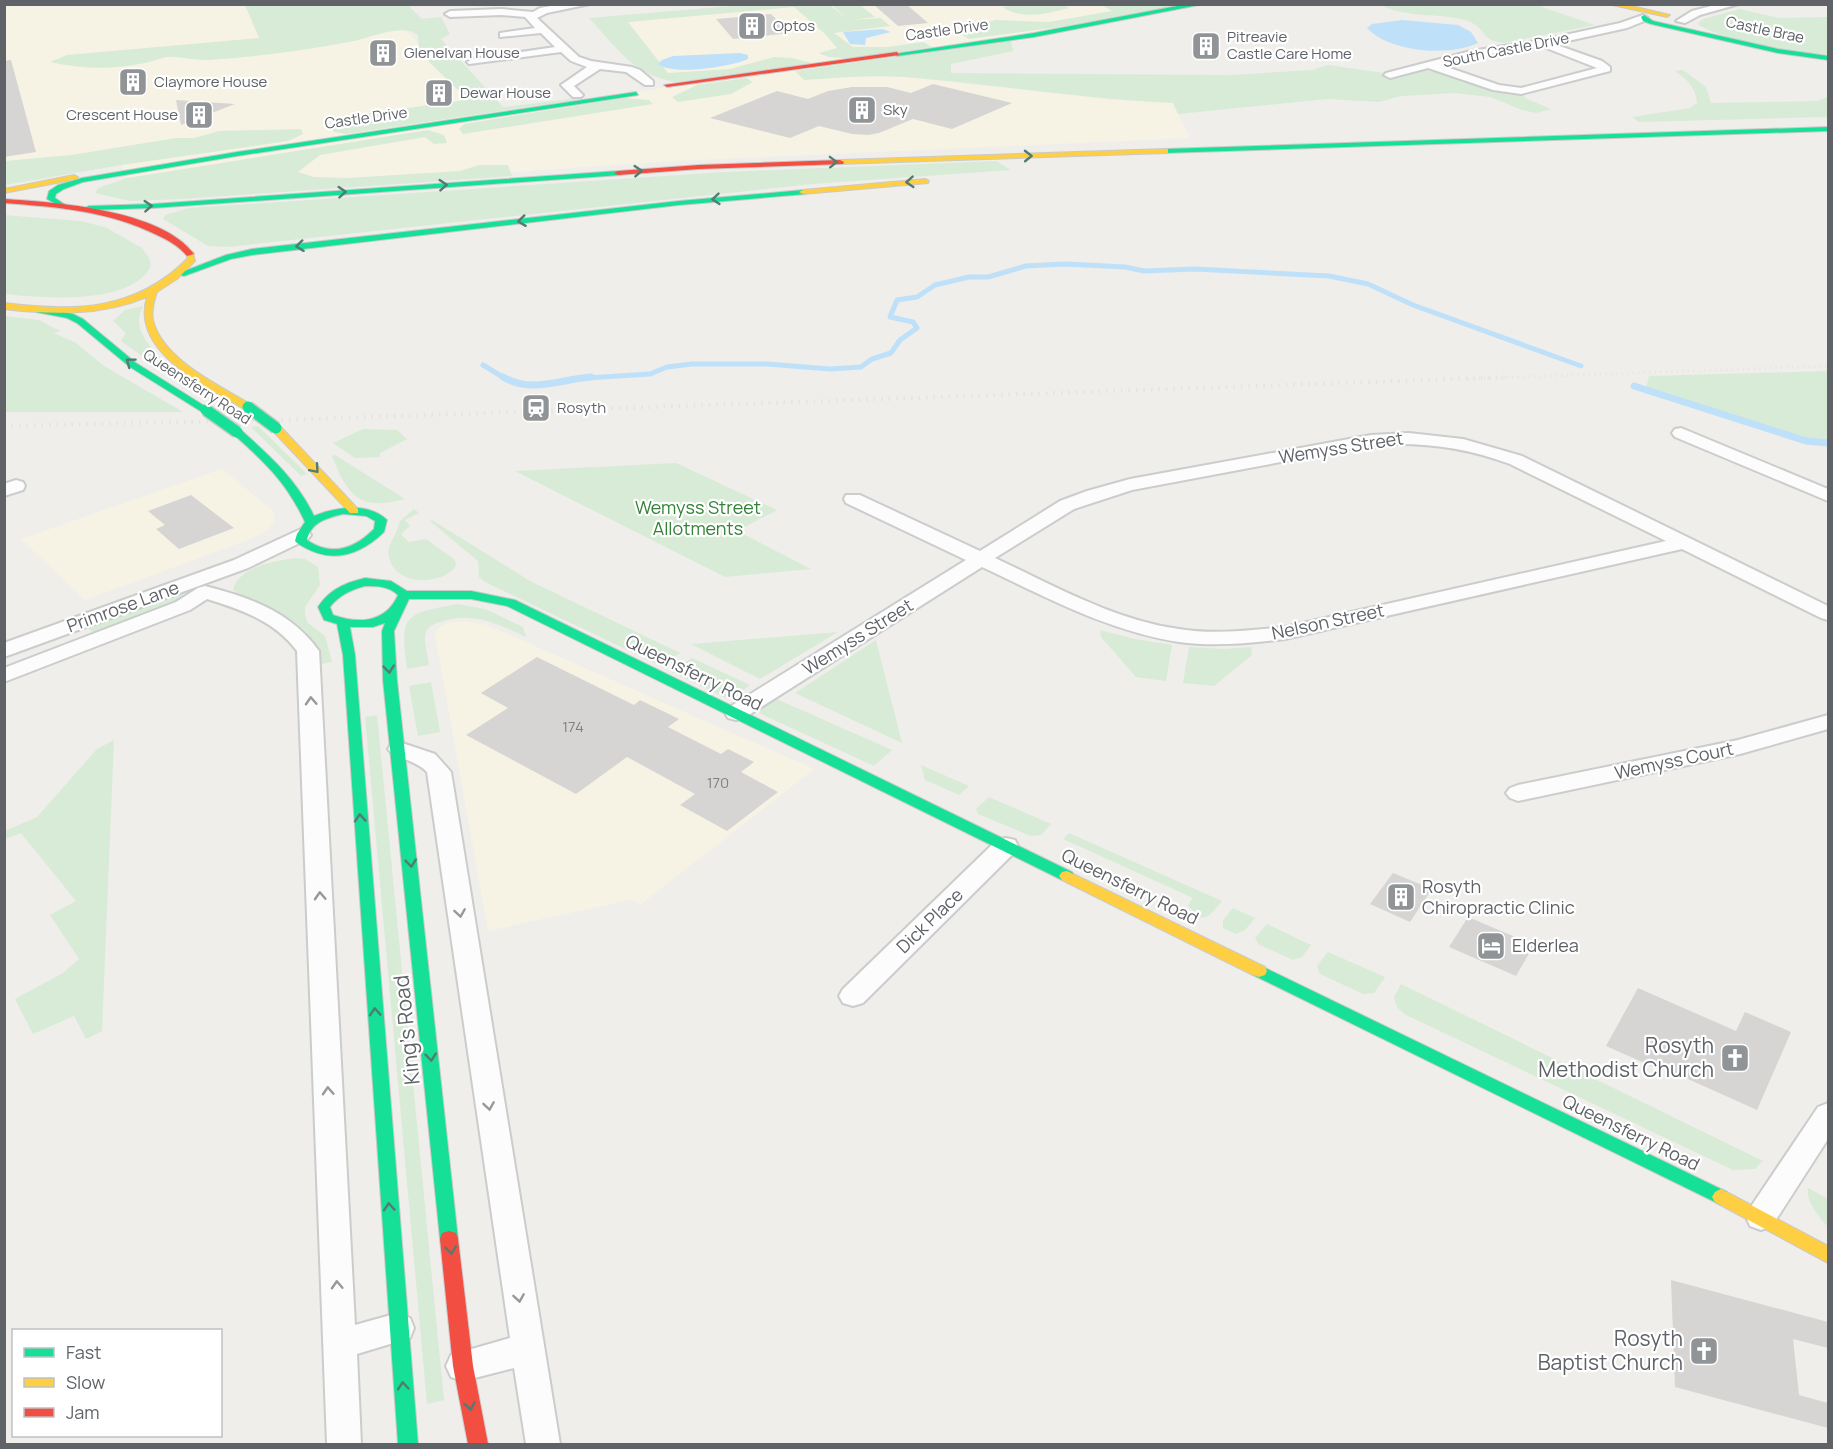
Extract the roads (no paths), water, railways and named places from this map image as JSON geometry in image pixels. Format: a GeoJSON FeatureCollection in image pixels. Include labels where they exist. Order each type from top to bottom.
{"type":"FeatureCollection","features":[{"type":"Feature","properties":{"kind":"main road","name":"Castle Drive"},"geometry":{"type":"LineString","coordinates":[[63,206],[51,199],[52,193],[61,187],[82,180],[129,171],[608,97],[639,86],[669,86],[1074,28],[1201,4]]}},
{"type":"Feature","properties":{"kind":"main road","name":"Castle Brae"},"geometry":{"type":"LineString","coordinates":[[1618,6],[1643,17],[1681,21],[1696,31]]}},
{"type":"Feature","properties":{"kind":"main road","name":"Castle Brae"},"geometry":{"type":"LineString","coordinates":[[1618,6],[1696,31],[1774,51],[1828,58]]}},
{"type":"Feature","properties":{"kind":"main road"},"geometry":{"type":"LineString","coordinates":[[4,201],[89,208],[144,207],[699,167],[1828,129]]}},
{"type":"Feature","properties":{"kind":"main road"},"geometry":{"type":"LineString","coordinates":[[1203,164],[1828,138]]}},
{"type":"Feature","properties":{"kind":"main road","name":"Castle Drive"},"geometry":{"type":"LineString","coordinates":[[4,191],[81,176],[129,171]]}},
{"type":"Feature","properties":{"kind":"main road"},"geometry":{"type":"LineString","coordinates":[[4,306],[39,310],[84,310],[153,291],[181,274],[230,257],[263,251],[679,202],[943,179]]}},
{"type":"Feature","properties":{"kind":"main road"},"geometry":{"type":"LineString","coordinates":[[89,208],[135,219],[180,245],[192,254],[192,259],[181,274]]}},
{"type":"Feature","properties":{"kind":"main road","name":"Queensferry Road"},"geometry":{"type":"LineString","coordinates":[[153,291],[148,310],[149,323],[171,355],[276,428],[354,511]]}},
{"type":"Feature","properties":{"kind":"main road","name":"Queensferry Road"},"geometry":{"type":"LineString","coordinates":[[39,310],[70,316],[80,321],[133,365],[237,432],[279,469],[299,494],[312,540],[334,559],[340,580]]}},
{"type":"Feature","properties":{"kind":"main road"},"geometry":{"type":"LineString","coordinates":[[366,512],[381,521],[382,527],[372,546],[350,550],[312,540],[331,513],[366,512]]}},
{"type":"Feature","properties":{"kind":"main road"},"geometry":{"type":"LineString","coordinates":[[379,572],[389,584]]}},
{"type":"Feature","properties":{"kind":"main road"},"geometry":{"type":"LineString","coordinates":[[396,612],[377,622],[354,625],[334,621],[325,612],[327,601],[340,580],[389,584],[396,586],[404,595]]}},
{"type":"Feature","properties":{"kind":"main road","name":"Queensferry Road"},"geometry":{"type":"LineString","coordinates":[[404,595],[460,593],[494,597],[532,613],[1761,1217],[1828,1255]]}},
{"type":"Feature","properties":{"kind":"main road","name":"King's Road"},"geometry":{"type":"LineString","coordinates":[[404,595],[388,631],[387,648],[463,1366],[478,1444]]}},
{"type":"Feature","properties":{"kind":"main road","name":"King's Road"},"geometry":{"type":"LineString","coordinates":[[343,624],[349,655],[408,1444]]}},
{"type":"Feature","properties":{"kind":"street"},"geometry":{"type":"LineString","coordinates":[[450,14],[501,12],[532,15],[551,9],[585,4]]}},
{"type":"Feature","properties":{"kind":"street","name":"South Castle Drive"},"geometry":{"type":"LineString","coordinates":[[1390,75],[1471,54],[1542,43],[1734,4]]}},
{"type":"Feature","properties":{"kind":"street","name":"South Castle Drive"},"geometry":{"type":"LineString","coordinates":[[1681,21],[1696,13]]}},
{"type":"Feature","properties":{"kind":"street"},"geometry":{"type":"LineString","coordinates":[[532,15],[531,20],[579,62],[628,69],[639,86]]}},
{"type":"Feature","properties":{"kind":"street","name":"South Castle Drive"},"geometry":{"type":"LineString","coordinates":[[1623,26],[1643,17]]}},
{"type":"Feature","properties":{"kind":"street"},"geometry":{"type":"LineString","coordinates":[[504,35],[542,30]]}},
{"type":"Feature","properties":{"kind":"street"},"geometry":{"type":"LineString","coordinates":[[1429,65],[1497,88],[1521,92],[1606,69],[1598,63],[1542,43]]}},
{"type":"Feature","properties":{"kind":"street"},"geometry":{"type":"LineString","coordinates":[[473,62],[563,49]]}},
{"type":"Feature","properties":{"kind":"street"},"geometry":{"type":"LineString","coordinates":[[577,95],[567,85],[598,65]]}},
{"type":"Feature","properties":{"kind":"street"},"geometry":{"type":"LineString","coordinates":[[1681,433],[1828,496]]}},
{"type":"Feature","properties":{"kind":"street","name":"Wemyss Street"},"geometry":{"type":"LineString","coordinates":[[736,713],[1067,505],[1130,485],[1348,444],[1405,437],[1442,439],[1484,447],[1516,460],[1828,614]]}},
{"type":"Feature","properties":{"kind":"street"},"geometry":{"type":"LineString","coordinates":[[853,499],[979,560]]}},
{"type":"Feature","properties":{"kind":"street","name":"Primrose Lane"},"geometry":{"type":"LineString","coordinates":[[4,676],[183,606],[202,586],[241,564],[312,540]]}},
{"type":"Feature","properties":{"kind":"street","name":"Nelson Street"},"geometry":{"type":"LineString","coordinates":[[979,560],[1087,609],[1132,626],[1181,636],[1235,638],[1286,633],[1684,543]]}},
{"type":"Feature","properties":{"kind":"street"},"geometry":{"type":"LineString","coordinates":[[202,586],[282,622],[299,636],[308,651],[344,1444]]}},
{"type":"Feature","properties":{"kind":"street","name":"Primrose Lane"},"geometry":{"type":"LineString","coordinates":[[4,651],[138,600],[202,586]]}},
{"type":"Feature","properties":{"kind":"street","name":"Wemyss Court"},"geometry":{"type":"LineString","coordinates":[[1518,793],[1740,747],[1828,722]]}},
{"type":"Feature","properties":{"kind":"street"},"geometry":{"type":"LineString","coordinates":[[399,749],[418,753],[431,760],[439,772],[543,1444]]}},
{"type":"Feature","properties":{"kind":"street","name":"Dick Place"},"geometry":{"type":"LineString","coordinates":[[853,996],[1006,846]]}},
{"type":"Feature","properties":{"kind":"street"},"geometry":{"type":"LineString","coordinates":[[1761,1217],[1828,1115]]}},
{"type":"Feature","properties":{"kind":"street"},"geometry":{"type":"LineString","coordinates":[[340,1344],[398,1328]]}},
{"type":"Feature","properties":{"kind":"street"},"geometry":{"type":"LineString","coordinates":[[463,1366],[527,1349]]}},
{"type":"Feature","properties":{"kind":"water"},"geometry":{"type":"Polygon","coordinates":[[[1402,20],[1458,25],[1471,32],[1478,43],[1451,50],[1420,50],[1389,42],[1367,28],[1372,24],[1402,20]]]}},
{"type":"Feature","properties":{"kind":"water"},"geometry":{"type":"Polygon","coordinates":[[[882,29],[891,32],[866,38],[865,45],[850,44],[843,32],[882,29]]]}},
{"type":"Feature","properties":{"kind":"water"},"geometry":{"type":"Polygon","coordinates":[[[740,53],[748,55],[748,59],[702,69],[665,68],[658,64],[673,56],[740,53]]]}},
{"type":"Feature","properties":{"kind":"waterway"},"geometry":{"type":"LineString","coordinates":[[576,379],[650,374],[667,367],[692,364],[767,364],[830,369],[861,367],[872,359],[891,353],[900,340],[917,328],[913,322],[890,317],[897,300],[917,297],[935,285],[969,277],[988,277],[1026,266],[1065,264],[1125,267],[1144,271],[1195,269],[1329,276],[1368,284],[1413,305],[1581,366]]}},
{"type":"Feature","properties":{"kind":"waterway"},"geometry":{"type":"LineString","coordinates":[[483,365],[506,379]]}},
{"type":"Feature","properties":{"kind":"waterway"},"geometry":{"type":"LineString","coordinates":[[503,377],[514,382],[536,385],[576,379]]}},
{"type":"Feature","properties":{"kind":"waterway"},"geometry":{"type":"LineString","coordinates":[[576,379],[591,377]]}},
{"type":"Feature","properties":{"kind":"waterway"},"geometry":{"type":"LineString","coordinates":[[571,379],[576,379]]}},
{"type":"Feature","properties":{"kind":"waterway"},"geometry":{"type":"LineString","coordinates":[[1634,386],[1806,441],[1828,443]]}},
{"type":"Feature","properties":{"kind":"railway"},"geometry":{"type":"LineString","coordinates":[[1468,379],[1828,366]]}},
{"type":"Feature","properties":{"kind":"railway"},"geometry":{"type":"LineString","coordinates":[[4,426],[310,419],[1511,377]]}},
{"type":"Feature","properties":{"kind":"place","name":"Optos"},"geometry":{"type":"Point","coordinates":[752,26]}},
{"type":"Feature","properties":{"kind":"place","name":"Pitreavie Castle Care Home"},"geometry":{"type":"Point","coordinates":[1206,46]}},
{"type":"Feature","properties":{"kind":"place","name":"Glenelvan House"},"geometry":{"type":"Point","coordinates":[383,53]}},
{"type":"Feature","properties":{"kind":"place","name":"Claymore House"},"geometry":{"type":"Point","coordinates":[133,82]}},
{"type":"Feature","properties":{"kind":"place","name":"Dewar House"},"geometry":{"type":"Point","coordinates":[439,93]}},
{"type":"Feature","properties":{"kind":"place","name":"Sky"},"geometry":{"type":"Point","coordinates":[862,110]}},
{"type":"Feature","properties":{"kind":"place","name":"Crescent House"},"geometry":{"type":"Point","coordinates":[199,115]}},
{"type":"Feature","properties":{"kind":"place","name":"Rosyth"},"geometry":{"type":"Point","coordinates":[536,408]}},
{"type":"Feature","properties":{"kind":"place","name":"Rosyth Chiropractic Clinic"},"geometry":{"type":"Point","coordinates":[1401,897]}},
{"type":"Feature","properties":{"kind":"place","name":"Elderlea"},"geometry":{"type":"Point","coordinates":[1491,946]}},
{"type":"Feature","properties":{"kind":"place","name":"Rosyth Methodist Church"},"geometry":{"type":"Point","coordinates":[1735,1058]}},
{"type":"Feature","properties":{"kind":"place","name":"Rosyth Baptist Church"},"geometry":{"type":"Point","coordinates":[1704,1351]}},
{"type":"Feature","properties":{"kind":"park label","name":"Wemyss Street Allotments"},"geometry":{"type":"Point","coordinates":[698,518]}}]}
